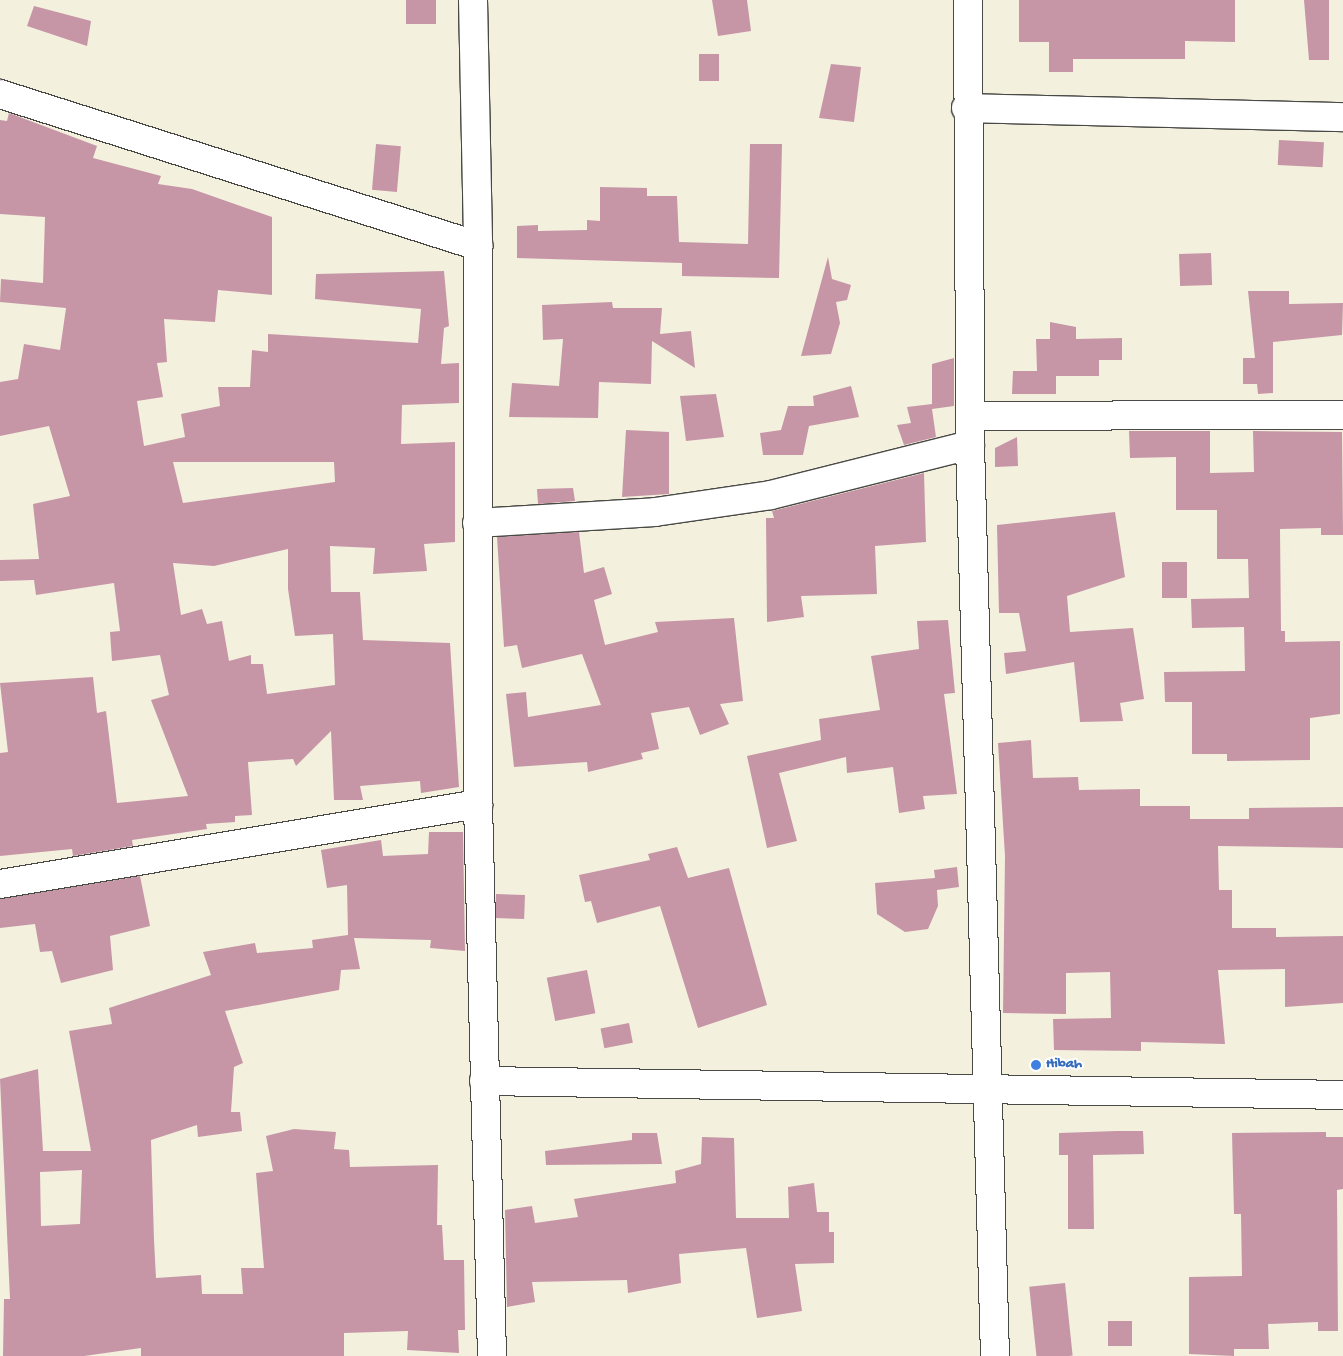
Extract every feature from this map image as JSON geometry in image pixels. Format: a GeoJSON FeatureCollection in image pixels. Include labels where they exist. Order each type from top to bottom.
{"type":"FeatureCollection","features":[{"type":"Feature","properties":{"kind":"street"},"geometry":{"type":"LineString","coordinates":[[473,0],[478,246],[478,804],[492,1356]]}},
{"type":"Feature","properties":{"kind":"street"},"geometry":{"type":"LineString","coordinates":[[968,0],[966,108],[970,445],[985,1091],[996,1356]]}},
{"type":"Feature","properties":{"kind":"street"},"geometry":{"type":"LineString","coordinates":[[0,94],[478,246]]}},
{"type":"Feature","properties":{"kind":"street"},"geometry":{"type":"LineString","coordinates":[[966,108],[1343,116]]}},
{"type":"Feature","properties":{"kind":"street"},"geometry":{"type":"LineString","coordinates":[[970,416],[1343,414]]}},
{"type":"Feature","properties":{"kind":"street"},"geometry":{"type":"LineString","coordinates":[[477,524],[655,512],[771,496],[970,445]]}},
{"type":"Feature","properties":{"kind":"street"},"geometry":{"type":"LineString","coordinates":[[0,884],[478,804]]}},
{"type":"Feature","properties":{"kind":"street"},"geometry":{"type":"LineString","coordinates":[[484,1081],[985,1091],[1343,1095]]}},
{"type":"Feature","properties":{"kind":"building"},"geometry":{"type":"Polygon","coordinates":[[[406,0],[436,0],[436,24],[406,24],[406,0]]]}},
{"type":"Feature","properties":{"kind":"building"},"geometry":{"type":"Polygon","coordinates":[[[712,0],[747,0],[751,31],[718,36],[712,0]]]}},
{"type":"Feature","properties":{"kind":"building"},"geometry":{"type":"Polygon","coordinates":[[[1019,0],[1235,0],[1235,42],[1185,41],[1185,59],[1073,59],[1073,72],[1049,72],[1049,42],[1019,42],[1019,0]]]}},
{"type":"Feature","properties":{"kind":"building"},"geometry":{"type":"Polygon","coordinates":[[[1304,0],[1329,0],[1329,60],[1309,60],[1304,0]]]}},
{"type":"Feature","properties":{"kind":"building"},"geometry":{"type":"Polygon","coordinates":[[[34,6],[91,21],[87,46],[27,26],[34,6]]]}},
{"type":"Feature","properties":{"kind":"building"},"geometry":{"type":"Polygon","coordinates":[[[699,54],[719,54],[719,81],[699,81],[699,54]]]}},
{"type":"Feature","properties":{"kind":"building"},"geometry":{"type":"Polygon","coordinates":[[[831,64],[861,67],[854,122],[819,118],[831,64]]]}},
{"type":"Feature","properties":{"kind":"building"},"geometry":{"type":"Polygon","coordinates":[[[9,113],[97,146],[93,158],[161,176],[158,184],[192,189],[272,217],[272,295],[218,290],[215,322],[164,319],[167,362],[157,363],[163,397],[137,401],[144,446],[185,437],[181,414],[220,406],[218,387],[250,387],[252,350],[268,352],[268,334],[418,343],[421,309],[315,299],[316,274],[444,271],[449,326],[444,328],[441,364],[459,363],[459,403],[402,405],[401,444],[455,442],[455,542],[424,544],[427,571],[373,574],[375,548],[330,546],[331,592],[360,592],[363,640],[450,643],[459,787],[421,793],[420,781],[360,786],[363,800],[334,800],[331,731],[296,766],[293,759],[248,762],[252,815],[235,816],[235,822],[206,824],[207,829],[132,840],[133,846],[73,856],[72,849],[0,856],[0,753],[8,752],[0,683],[93,677],[97,713],[106,711],[117,803],[188,796],[151,700],[169,695],[160,655],[112,661],[110,632],[120,631],[114,583],[36,595],[34,580],[0,581],[0,560],[39,559],[33,504],[70,496],[49,426],[0,436],[0,382],[18,379],[24,344],[60,350],[66,308],[0,302],[1,279],[43,283],[45,217],[0,214],[0,120],[7,121],[9,113]],[[173,462],[183,503],[335,482],[334,462],[173,462]],[[288,549],[214,566],[173,563],[181,615],[202,609],[207,624],[222,621],[229,661],[251,655],[251,664],[263,664],[267,694],[335,685],[333,634],[295,636],[288,589],[288,549]]]}},
{"type":"Feature","properties":{"kind":"building"},"geometry":{"type":"Polygon","coordinates":[[[1279,140],[1324,142],[1323,167],[1278,165],[1279,140]]]}},
{"type":"Feature","properties":{"kind":"building"},"geometry":{"type":"Polygon","coordinates":[[[376,144],[401,146],[397,192],[372,190],[376,144]]]}},
{"type":"Feature","properties":{"kind":"building"},"geometry":{"type":"Polygon","coordinates":[[[750,144],[782,144],[779,278],[682,276],[682,263],[517,258],[517,226],[538,225],[538,231],[587,230],[587,220],[600,221],[600,187],[647,188],[647,196],[677,196],[679,242],[748,244],[750,144]]]}},
{"type":"Feature","properties":{"kind":"building"},"geometry":{"type":"Polygon","coordinates":[[[1211,253],[1212,285],[1180,286],[1179,254],[1211,253]]]}},
{"type":"Feature","properties":{"kind":"building"},"geometry":{"type":"Polygon","coordinates":[[[828,257],[832,279],[851,285],[847,300],[836,302],[840,323],[831,354],[801,356],[828,257]]]}},
{"type":"Feature","properties":{"kind":"building"},"geometry":{"type":"Polygon","coordinates":[[[1248,291],[1289,291],[1289,304],[1343,303],[1342,335],[1273,342],[1273,393],[1258,394],[1257,384],[1243,384],[1243,358],[1255,358],[1248,291]]]}},
{"type":"Feature","properties":{"kind":"building"},"geometry":{"type":"Polygon","coordinates":[[[612,302],[613,308],[662,308],[660,334],[691,331],[695,368],[652,341],[651,384],[599,382],[598,418],[509,417],[512,383],[559,386],[563,339],[543,340],[542,305],[612,302]]]}},
{"type":"Feature","properties":{"kind":"building"},"geometry":{"type":"Polygon","coordinates":[[[1050,322],[1076,327],[1076,339],[1122,338],[1122,360],[1099,360],[1099,376],[1056,376],[1056,394],[1012,394],[1013,371],[1037,371],[1036,339],[1050,339],[1050,322]]]}},
{"type":"Feature","properties":{"kind":"building"},"geometry":{"type":"Polygon","coordinates":[[[954,358],[954,406],[932,409],[936,437],[904,445],[897,425],[911,423],[907,407],[932,404],[932,364],[954,358]]]}},
{"type":"Feature","properties":{"kind":"building"},"geometry":{"type":"Polygon","coordinates":[[[851,386],[859,417],[809,426],[803,455],[763,455],[760,433],[781,430],[788,406],[814,406],[813,396],[851,386]]]}},
{"type":"Feature","properties":{"kind":"building"},"geometry":{"type":"Polygon","coordinates":[[[716,394],[724,437],[686,441],[680,396],[716,394]]]}},
{"type":"Feature","properties":{"kind":"building"},"geometry":{"type":"Polygon","coordinates":[[[626,430],[669,432],[669,494],[622,497],[626,430]]]}},
{"type":"Feature","properties":{"kind":"building"},"geometry":{"type":"Polygon","coordinates":[[[1129,431],[1210,431],[1210,473],[1254,472],[1253,431],[1342,432],[1343,535],[1321,535],[1321,528],[1280,529],[1281,631],[1285,631],[1285,642],[1340,641],[1340,714],[1310,718],[1310,760],[1227,761],[1227,754],[1192,754],[1192,702],[1165,702],[1164,672],[1245,671],[1244,627],[1192,628],[1191,599],[1249,598],[1248,559],[1217,559],[1217,510],[1176,510],[1176,457],[1130,458],[1129,431]]]}},
{"type":"Feature","properties":{"kind":"building"},"geometry":{"type":"Polygon","coordinates":[[[1017,437],[1018,466],[995,467],[995,448],[1017,437]]]}},
{"type":"Feature","properties":{"kind":"building"},"geometry":{"type":"Polygon","coordinates":[[[924,473],[926,542],[875,546],[877,594],[801,596],[804,617],[767,622],[766,518],[774,518],[772,511],[924,473]]]}},
{"type":"Feature","properties":{"kind":"building"},"geometry":{"type":"Polygon","coordinates":[[[573,488],[575,501],[538,504],[537,489],[573,488]]]}},
{"type":"Feature","properties":{"kind":"building"},"geometry":{"type":"Polygon","coordinates":[[[1115,512],[1125,577],[1067,596],[1070,632],[1133,628],[1144,699],[1120,703],[1123,721],[1080,722],[1074,662],[1006,674],[1004,653],[1026,651],[1019,613],[999,613],[997,525],[1115,512]]]}},
{"type":"Feature","properties":{"kind":"building"},"geometry":{"type":"Polygon","coordinates":[[[579,532],[584,573],[604,567],[612,594],[594,600],[605,645],[658,632],[655,622],[734,618],[743,701],[720,704],[729,724],[700,735],[689,707],[651,713],[659,749],[641,753],[643,759],[588,772],[587,762],[514,767],[506,694],[526,692],[528,717],[601,705],[582,654],[522,668],[517,645],[504,647],[497,537],[579,532]]]}},
{"type":"Feature","properties":{"kind":"building"},"geometry":{"type":"Polygon","coordinates":[[[1162,562],[1187,562],[1187,598],[1162,598],[1162,562]]]}},
{"type":"Feature","properties":{"kind":"building"},"geometry":{"type":"Polygon","coordinates":[[[948,620],[955,693],[944,694],[957,794],[923,796],[925,809],[899,813],[893,767],[847,773],[846,757],[779,773],[797,841],[767,848],[747,756],[821,740],[819,719],[880,710],[871,656],[919,649],[917,621],[948,620]]]}},
{"type":"Feature","properties":{"kind":"building"},"geometry":{"type":"Polygon","coordinates":[[[1031,740],[1033,778],[1078,777],[1079,790],[1140,789],[1140,806],[1190,806],[1190,819],[1249,819],[1249,808],[1343,807],[1343,848],[1218,846],[1219,890],[1232,890],[1232,928],[1276,928],[1276,937],[1343,936],[1343,1003],[1285,1007],[1285,969],[1218,970],[1225,1044],[1141,1042],[1141,1051],[1054,1050],[1053,1019],[1111,1018],[1110,972],[1066,973],[1066,1014],[1003,1013],[1005,856],[998,743],[1031,740]]]}},
{"type":"Feature","properties":{"kind":"building"},"geometry":{"type":"Polygon","coordinates":[[[429,832],[463,832],[465,951],[430,948],[431,940],[354,938],[360,969],[341,970],[339,990],[225,1011],[243,1063],[234,1067],[231,1112],[240,1112],[242,1131],[198,1137],[197,1125],[151,1140],[156,1278],[201,1275],[202,1294],[243,1294],[241,1268],[264,1268],[256,1173],[273,1171],[266,1136],[294,1129],[336,1132],[334,1149],[349,1150],[350,1167],[438,1165],[437,1225],[442,1225],[444,1260],[464,1260],[465,1330],[458,1330],[459,1353],[407,1350],[408,1331],[344,1333],[344,1356],[141,1356],[141,1348],[84,1356],[3,1356],[4,1299],[10,1299],[0,1079],[38,1069],[43,1151],[91,1151],[69,1031],[112,1024],[109,1008],[211,975],[203,952],[255,943],[257,953],[313,948],[312,940],[348,935],[347,885],[327,888],[321,850],[381,840],[383,856],[428,854],[429,832]],[[82,1170],[40,1172],[41,1226],[80,1224],[82,1170]]]}},
{"type":"Feature","properties":{"kind":"building"},"geometry":{"type":"Polygon","coordinates":[[[677,847],[688,878],[729,868],[767,1005],[698,1028],[660,906],[597,923],[591,901],[585,902],[579,875],[650,860],[648,854],[677,847]]]}},
{"type":"Feature","properties":{"kind":"building"},"geometry":{"type":"Polygon","coordinates":[[[957,867],[959,887],[937,890],[938,906],[928,929],[905,932],[877,914],[875,883],[935,878],[934,870],[957,867]]]}},
{"type":"Feature","properties":{"kind":"building"},"geometry":{"type":"Polygon","coordinates":[[[140,876],[150,926],[110,936],[113,970],[61,983],[52,951],[40,952],[35,924],[0,928],[0,899],[140,876]]]}},
{"type":"Feature","properties":{"kind":"building"},"geometry":{"type":"Polygon","coordinates":[[[496,894],[525,895],[524,919],[495,918],[496,894]]]}},
{"type":"Feature","properties":{"kind":"building"},"geometry":{"type":"Polygon","coordinates":[[[587,970],[595,1013],[555,1021],[547,978],[587,970]]]}},
{"type":"Feature","properties":{"kind":"building"},"geometry":{"type":"Polygon","coordinates":[[[629,1023],[633,1043],[604,1048],[601,1029],[629,1023]]]}},
{"type":"Feature","properties":{"kind":"building"},"geometry":{"type":"Polygon","coordinates":[[[1143,1131],[1144,1154],[1093,1155],[1094,1229],[1068,1229],[1068,1155],[1059,1155],[1059,1133],[1143,1131]]]}},
{"type":"Feature","properties":{"kind":"building"},"geometry":{"type":"Polygon","coordinates":[[[1326,1132],[1326,1137],[1343,1137],[1343,1189],[1337,1190],[1338,1331],[1318,1331],[1318,1322],[1268,1324],[1269,1349],[1234,1349],[1234,1356],[1189,1354],[1189,1277],[1242,1276],[1241,1214],[1234,1214],[1232,1133],[1326,1132]]]}},
{"type":"Feature","properties":{"kind":"building"},"geometry":{"type":"Polygon","coordinates":[[[632,1133],[657,1133],[662,1164],[546,1165],[545,1151],[632,1140],[632,1133]]]}},
{"type":"Feature","properties":{"kind":"building"},"geometry":{"type":"Polygon","coordinates":[[[702,1137],[734,1138],[736,1218],[789,1218],[788,1187],[814,1183],[817,1212],[829,1212],[829,1232],[834,1232],[834,1263],[795,1264],[802,1311],[757,1318],[746,1248],[679,1254],[681,1283],[628,1293],[627,1280],[532,1282],[535,1302],[507,1307],[505,1210],[532,1206],[535,1223],[578,1217],[574,1199],[676,1183],[675,1171],[701,1164],[702,1137]]]}},
{"type":"Feature","properties":{"kind":"building"},"geometry":{"type":"Polygon","coordinates":[[[1065,1283],[1073,1356],[1036,1356],[1029,1287],[1065,1283]]]}},
{"type":"Feature","properties":{"kind":"building"},"geometry":{"type":"Polygon","coordinates":[[[1108,1321],[1132,1321],[1132,1346],[1108,1346],[1108,1321]]]}},
{"type":"Feature","properties":{"kind":"place","name":"Hibah"},"geometry":{"type":"Point","coordinates":[1036,1065]}}]}
